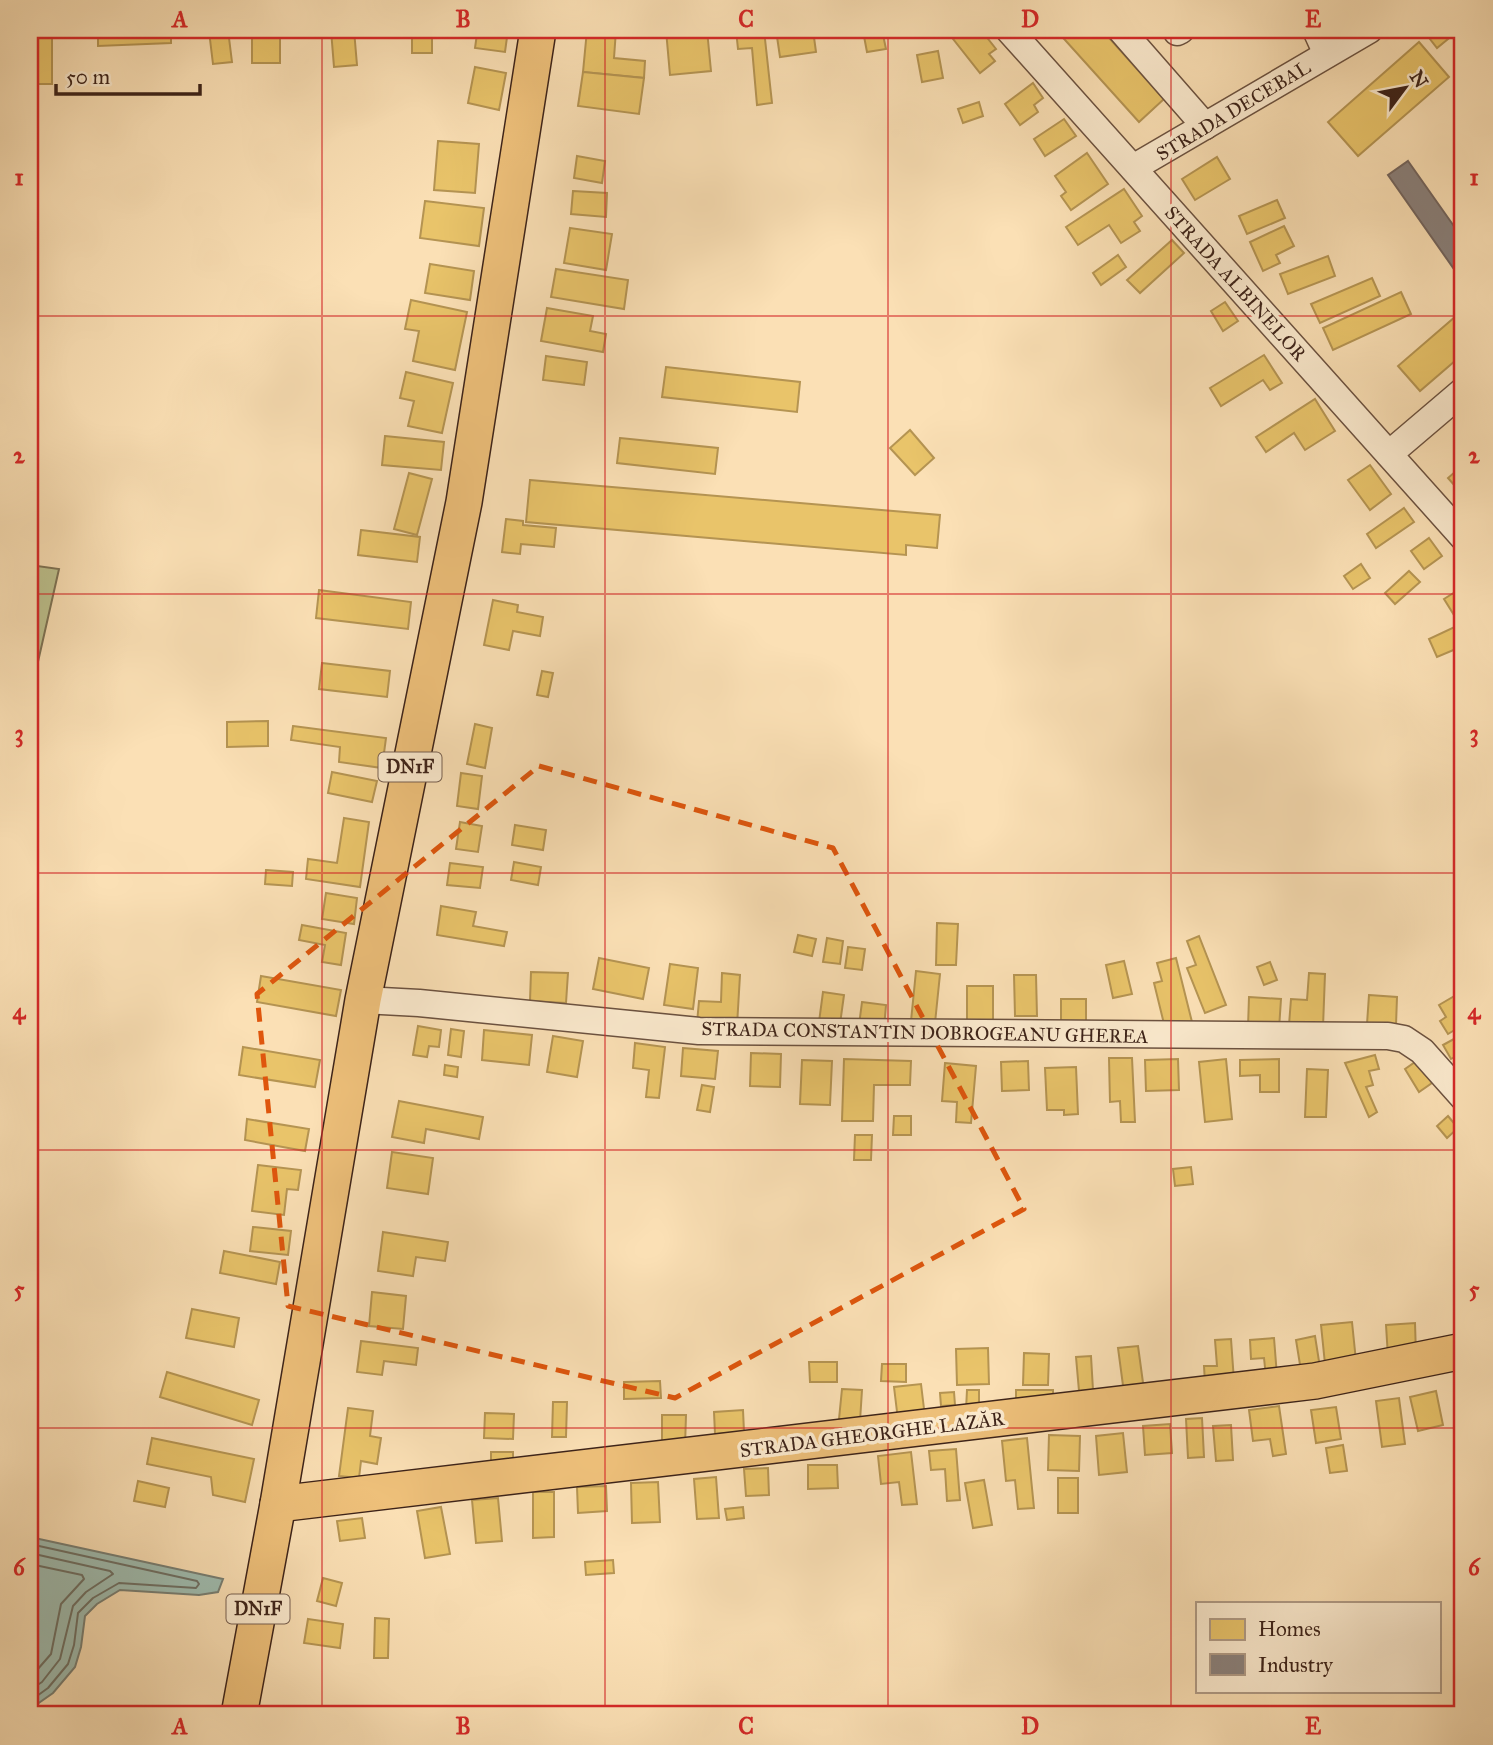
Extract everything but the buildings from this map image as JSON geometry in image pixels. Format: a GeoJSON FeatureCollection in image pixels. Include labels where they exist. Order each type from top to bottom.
{"type":"FeatureCollection","features":[{"type":"Feature","properties":{"kind":"main road","name":"DN1F"},"geometry":{"type":"LineString","coordinates":[[239,1715],[278,1504],[363,1000],[464,502],[538,30]]}},
{"type":"Feature","properties":{"kind":"main road","name":"STRADA GHEORGHE LAZĂR"},"geometry":{"type":"LineString","coordinates":[[278,1504],[1315,1381],[1463,1351]]}},
{"type":"Feature","properties":{"kind":"street","name":"STRADA ALBINELOR"},"geometry":{"type":"LineString","coordinates":[[1009,30],[1463,537]]}},
{"type":"Feature","properties":{"kind":"street"},"geometry":{"type":"LineString","coordinates":[[1121,30],[1205,126]]}},
{"type":"Feature","properties":{"kind":"street"},"geometry":{"type":"LineString","coordinates":[[1317,30],[1327,54]]}},
{"type":"Feature","properties":{"kind":"street","name":"STRADA DECEBAL"},"geometry":{"type":"LineString","coordinates":[[1133,169],[1369,30]]}},
{"type":"Feature","properties":{"kind":"street"},"geometry":{"type":"LineString","coordinates":[[1389,454],[1463,391]]}},
{"type":"Feature","properties":{"kind":"street","name":"STRADA CONSTANTIN DOBROGEANU GHEREA"},"geometry":{"type":"LineString","coordinates":[[363,1000],[419,1003],[699,1031],[1388,1036],[1405,1039],[1422,1051],[1463,1097]]}},
{"type":"Feature","properties":{"kind":"highlighted area"},"geometry":{"type":"Polygon","coordinates":[[[539,766],[833,848],[1024,1209],[675,1398],[288,1306],[257,994],[539,766]]]}},
{"type":"Feature","properties":{"kind":"green space"},"geometry":{"type":"Polygon","coordinates":[[[30,565],[59,569],[30,697],[30,565]]]}},
{"type":"Feature","properties":{"kind":"water"},"geometry":{"type":"Polygon","coordinates":[[[30,1537],[223,1579],[218,1592],[199,1595],[120,1590],[97,1604],[85,1616],[75,1667],[53,1693],[30,1709],[30,1537]]]}}]}
